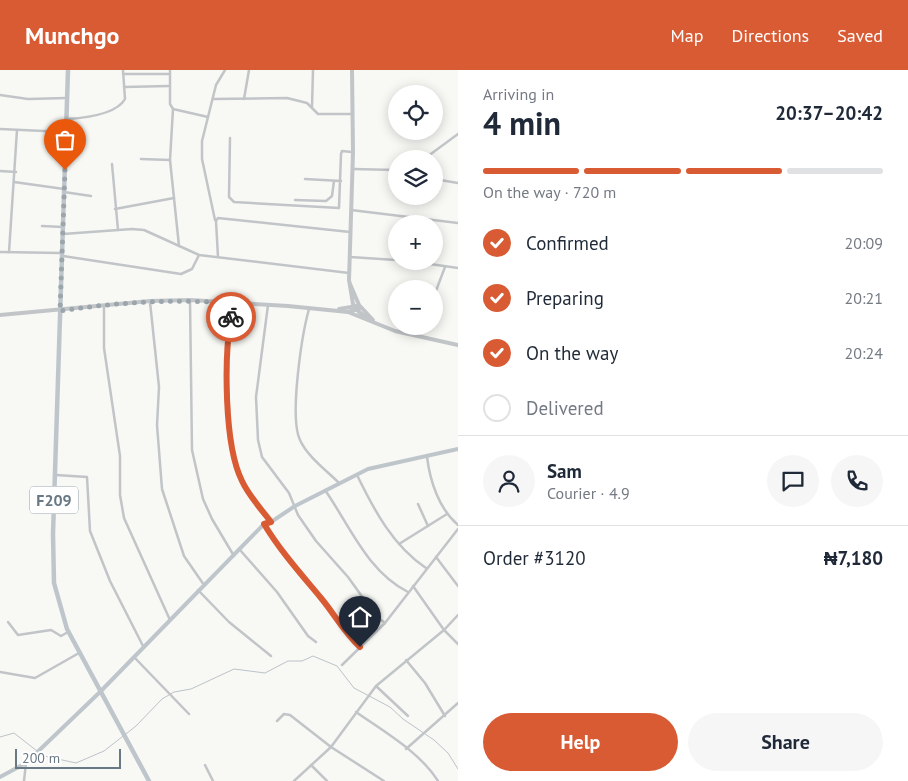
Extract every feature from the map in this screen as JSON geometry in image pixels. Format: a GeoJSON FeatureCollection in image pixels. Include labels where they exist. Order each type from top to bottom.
{"type":"FeatureCollection","features":[{"type":"Feature","properties":{"kind":"main road","name":"F209"},"geometry":{"type":"LineString","coordinates":[[68,70],[55,475],[54,583],[58,604],[68,632],[149,781]]}},
{"type":"Feature","properties":{"kind":"main road"},"geometry":{"type":"LineString","coordinates":[[0,777],[26,763],[36,754],[100,692],[264,524],[271,522],[295,506],[338,483],[368,469],[458,449]]}},
{"type":"Feature","properties":{"kind":"street"},"geometry":{"type":"LineString","coordinates":[[67,119],[85,118],[121,105],[125,100],[123,70]]}},
{"type":"Feature","properties":{"kind":"street"},"geometry":{"type":"LineString","coordinates":[[218,258],[216,221],[202,159],[202,141],[218,81],[225,70]]}},
{"type":"Feature","properties":{"kind":"street"},"geometry":{"type":"LineString","coordinates":[[244,99],[249,70]]}},
{"type":"Feature","properties":{"kind":"street"},"geometry":{"type":"LineString","coordinates":[[312,108],[313,70]]}},
{"type":"Feature","properties":{"kind":"street"},"geometry":{"type":"LineString","coordinates":[[346,310],[350,294],[348,257],[353,169],[352,70]]}},
{"type":"Feature","properties":{"kind":"street"},"geometry":{"type":"LineString","coordinates":[[123,74],[170,72],[170,104],[173,109],[170,160],[179,246]]}},
{"type":"Feature","properties":{"kind":"street"},"geometry":{"type":"LineString","coordinates":[[124,86],[169,86]]}},
{"type":"Feature","properties":{"kind":"street"},"geometry":{"type":"LineString","coordinates":[[0,95],[28,99],[67,98]]}},
{"type":"Feature","properties":{"kind":"street"},"geometry":{"type":"LineString","coordinates":[[213,99],[288,98],[307,103],[318,114],[353,114]]}},
{"type":"Feature","properties":{"kind":"street"},"geometry":{"type":"LineString","coordinates":[[173,109],[208,117]]}},
{"type":"Feature","properties":{"kind":"street"},"geometry":{"type":"LineString","coordinates":[[0,128],[66,132]]}},
{"type":"Feature","properties":{"kind":"street"},"geometry":{"type":"LineString","coordinates":[[9,252],[16,172],[17,130]]}},
{"type":"Feature","properties":{"kind":"street"},"geometry":{"type":"LineString","coordinates":[[436,150],[458,134]]}},
{"type":"Feature","properties":{"kind":"street"},"geometry":{"type":"LineString","coordinates":[[230,138],[230,197],[234,202],[336,209],[340,206],[342,151],[353,152]]}},
{"type":"Feature","properties":{"kind":"street"},"geometry":{"type":"LineString","coordinates":[[141,159],[170,160]]}},
{"type":"Feature","properties":{"kind":"street"},"geometry":{"type":"LineString","coordinates":[[112,164],[118,230]]}},
{"type":"Feature","properties":{"kind":"street"},"geometry":{"type":"LineString","coordinates":[[353,169],[388,170]]}},
{"type":"Feature","properties":{"kind":"street"},"geometry":{"type":"LineString","coordinates":[[0,171],[16,172]]}},
{"type":"Feature","properties":{"kind":"street"},"geometry":{"type":"LineString","coordinates":[[305,179],[341,181]]}},
{"type":"Feature","properties":{"kind":"street"},"geometry":{"type":"LineString","coordinates":[[443,180],[458,183]]}},
{"type":"Feature","properties":{"kind":"street"},"geometry":{"type":"LineString","coordinates":[[296,200],[326,201],[332,196],[334,181]]}},
{"type":"Feature","properties":{"kind":"street"},"geometry":{"type":"LineString","coordinates":[[14,182],[92,196]]}},
{"type":"Feature","properties":{"kind":"street"},"geometry":{"type":"LineString","coordinates":[[115,209],[174,198]]}},
{"type":"Feature","properties":{"kind":"street"},"geometry":{"type":"LineString","coordinates":[[351,210],[458,223]]}},
{"type":"Feature","properties":{"kind":"street"},"geometry":{"type":"LineString","coordinates":[[216,221],[220,218],[350,232]]}},
{"type":"Feature","properties":{"kind":"street"},"geometry":{"type":"LineString","coordinates":[[42,226],[63,227]]}},
{"type":"Feature","properties":{"kind":"street"},"geometry":{"type":"LineString","coordinates":[[63,234],[144,230],[199,255],[349,273]]}},
{"type":"Feature","properties":{"kind":"street"},"geometry":{"type":"LineString","coordinates":[[0,252],[63,255],[181,274],[192,269],[199,255]]}},
{"type":"Feature","properties":{"kind":"street"},"geometry":{"type":"LineString","coordinates":[[348,257],[388,260]]}},
{"type":"Feature","properties":{"kind":"street"},"geometry":{"type":"LineString","coordinates":[[440,280],[445,266],[458,268]]}},
{"type":"Feature","properties":{"kind":"street"},"geometry":{"type":"LineString","coordinates":[[348,280],[358,307],[376,322]]}},
{"type":"Feature","properties":{"kind":"street"},"geometry":{"type":"LineString","coordinates":[[350,294],[368,319]]}},
{"type":"Feature","properties":{"kind":"street"},"geometry":{"type":"LineString","coordinates":[[0,315],[104,307],[150,301],[190,300],[309,307],[330,311],[358,307]]}},
{"type":"Feature","properties":{"kind":"street"},"geometry":{"type":"LineString","coordinates":[[190,300],[192,450],[206,506],[234,556]]}},
{"type":"Feature","properties":{"kind":"street"},"geometry":{"type":"LineString","coordinates":[[150,301],[158,387],[157,425],[162,489],[184,556],[204,585]]}},
{"type":"Feature","properties":{"kind":"street"},"geometry":{"type":"LineString","coordinates":[[232,303],[226,348],[231,446],[242,482],[271,522]]}},
{"type":"Feature","properties":{"kind":"street"},"geometry":{"type":"LineString","coordinates":[[268,305],[256,397],[258,440],[262,457],[282,482],[298,515],[316,541],[351,582],[376,616],[385,623]]}},
{"type":"Feature","properties":{"kind":"street"},"geometry":{"type":"LineString","coordinates":[[104,307],[104,348],[120,456],[122,509],[129,530],[170,620]]}},
{"type":"Feature","properties":{"kind":"street"},"geometry":{"type":"LineString","coordinates":[[309,307],[304,326],[299,380],[298,435],[306,449],[338,483]]}},
{"type":"Feature","properties":{"kind":"street"},"geometry":{"type":"LineString","coordinates":[[346,310],[395,332],[458,345]]}},
{"type":"Feature","properties":{"kind":"street"},"geometry":{"type":"LineString","coordinates":[[427,457],[432,482],[447,514],[458,525]]}},
{"type":"Feature","properties":{"kind":"street"},"geometry":{"type":"LineString","coordinates":[[357,474],[380,518],[399,544],[409,556],[426,568]]}},
{"type":"Feature","properties":{"kind":"street"},"geometry":{"type":"LineString","coordinates":[[55,475],[87,477],[90,531],[110,581],[143,646]]}},
{"type":"Feature","properties":{"kind":"street"},"geometry":{"type":"LineString","coordinates":[[325,490],[345,518],[355,540],[380,572],[408,592]]}},
{"type":"Feature","properties":{"kind":"street"},"geometry":{"type":"LineString","coordinates":[[418,504],[428,526]]}},
{"type":"Feature","properties":{"kind":"street"},"geometry":{"type":"LineString","coordinates":[[399,544],[447,514]]}},
{"type":"Feature","properties":{"kind":"street"},"geometry":{"type":"LineString","coordinates":[[264,524],[287,560],[321,598],[346,634],[360,647]]}},
{"type":"Feature","properties":{"kind":"street"},"geometry":{"type":"LineString","coordinates":[[342,665],[385,623],[458,529]]}},
{"type":"Feature","properties":{"kind":"street"},"geometry":{"type":"LineString","coordinates":[[240,550],[277,592],[308,636],[316,642]]}},
{"type":"Feature","properties":{"kind":"street"},"geometry":{"type":"LineString","coordinates":[[436,556],[458,586]]}},
{"type":"Feature","properties":{"kind":"street"},"geometry":{"type":"LineString","coordinates":[[412,586],[444,630],[458,644]]}},
{"type":"Feature","properties":{"kind":"street"},"geometry":{"type":"LineString","coordinates":[[198,590],[229,622],[271,656]]}},
{"type":"Feature","properties":{"kind":"street"},"geometry":{"type":"LineString","coordinates":[[295,780],[331,747],[376,686],[444,630],[458,615]]}},
{"type":"Feature","properties":{"kind":"street"},"geometry":{"type":"LineString","coordinates":[[8,622],[18,635],[51,630],[60,636],[68,632]]}},
{"type":"Feature","properties":{"kind":"street"},"geometry":{"type":"LineString","coordinates":[[0,672],[39,677],[79,652]]}},
{"type":"Feature","properties":{"kind":"street"},"geometry":{"type":"LineString","coordinates":[[134,656],[189,714]]}},
{"type":"Feature","properties":{"kind":"street"},"geometry":{"type":"LineString","coordinates":[[406,660],[420,677],[445,716]]}},
{"type":"Feature","properties":{"kind":"street"},"geometry":{"type":"LineString","coordinates":[[376,686],[408,716]]}},
{"type":"Feature","properties":{"kind":"street"},"geometry":{"type":"LineString","coordinates":[[406,749],[458,703]]}},
{"type":"Feature","properties":{"kind":"street"},"geometry":{"type":"LineString","coordinates":[[356,712],[406,749],[429,769],[438,781]]}},
{"type":"Feature","properties":{"kind":"street"},"geometry":{"type":"LineString","coordinates":[[277,721],[284,714],[290,715],[331,747],[384,781]]}},
{"type":"Feature","properties":{"kind":"street"},"geometry":{"type":"LineString","coordinates":[[24,781],[26,763]]}},
{"type":"Feature","properties":{"kind":"street"},"geometry":{"type":"LineString","coordinates":[[205,765],[213,781]]}},
{"type":"Feature","properties":{"kind":"street"},"geometry":{"type":"LineString","coordinates":[[311,765],[328,781]]}},
{"type":"Feature","properties":{"kind":"waterway"},"geometry":{"type":"LineString","coordinates":[[40,753],[44,756],[76,763],[104,751],[136,726],[162,699],[174,692],[191,689],[234,669],[265,673],[288,661],[302,661],[313,656],[337,666],[354,688],[390,707],[403,719],[434,740],[448,753],[458,769]]}},
{"type":"Feature","properties":{"kind":"waterway"},"geometry":{"type":"LineString","coordinates":[[0,737],[14,733],[37,751]]}},
{"type":"Feature","properties":{"kind":"way so far"},"geometry":{"type":"LineString","coordinates":[[65,170],[60,311],[150,301],[190,300],[232,303],[231,317]]}},
{"type":"Feature","properties":{"kind":"route"},"geometry":{"type":"LineString","coordinates":[[231,317],[226,348],[231,446],[237,470],[242,482],[271,522],[264,524],[283,554],[321,598],[346,634],[360,647]]}}]}
